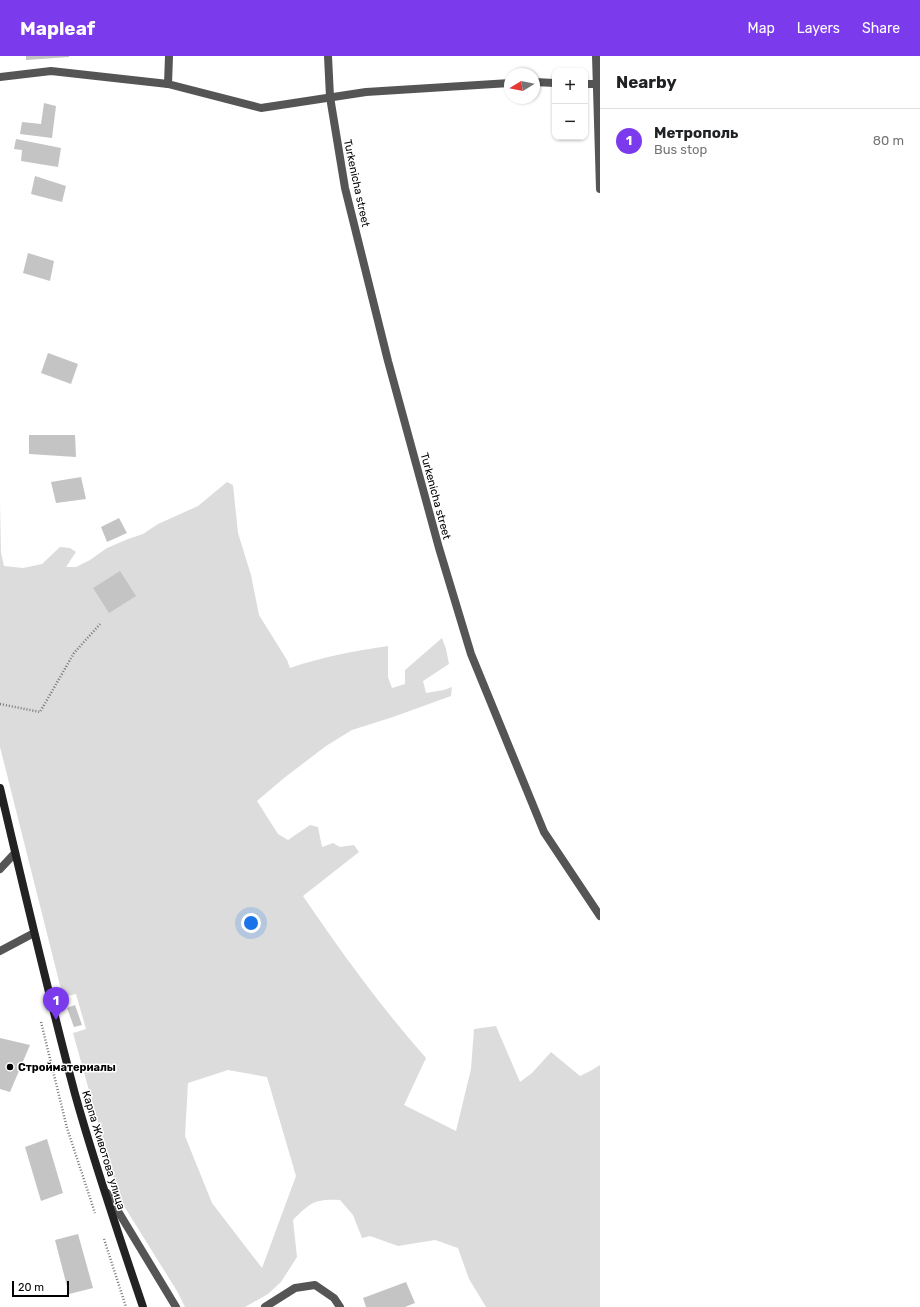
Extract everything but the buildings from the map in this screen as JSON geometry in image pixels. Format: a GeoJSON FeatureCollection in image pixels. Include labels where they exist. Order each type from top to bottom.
{"type":"FeatureCollection","features":[{"type":"Feature","properties":{"kind":"main road","name":"Карпа Животова улица"},"geometry":{"type":"LineString","coordinates":[[0,788],[34,933],[75,1095],[143,1307]]}},
{"type":"Feature","properties":{"kind":"street"},"geometry":{"type":"LineString","coordinates":[[168,84],[169,56]]}},
{"type":"Feature","properties":{"kind":"street","name":"Turkenicha street"},"geometry":{"type":"LineString","coordinates":[[328,56],[330,97],[346,188],[388,360],[439,548],[471,654],[544,832],[600,916]]}},
{"type":"Feature","properties":{"kind":"street"},"geometry":{"type":"LineString","coordinates":[[596,56],[600,190]]}},
{"type":"Feature","properties":{"kind":"street"},"geometry":{"type":"LineString","coordinates":[[0,78],[51,71],[168,84],[261,108],[366,92],[504,83]]}},
{"type":"Feature","properties":{"kind":"street"},"geometry":{"type":"LineString","coordinates":[[540,82],[552,83]]}},
{"type":"Feature","properties":{"kind":"street"},"geometry":{"type":"LineString","coordinates":[[1,865],[15,853]]}},
{"type":"Feature","properties":{"kind":"street"},"geometry":{"type":"LineString","coordinates":[[0,951],[34,933]]}},
{"type":"Feature","properties":{"kind":"street"},"geometry":{"type":"LineString","coordinates":[[104,1188],[176,1307]]}},
{"type":"Feature","properties":{"kind":"street"},"geometry":{"type":"LineString","coordinates":[[265,1307],[295,1288],[315,1285],[334,1298],[340,1307]]}},
{"type":"Feature","properties":{"kind":"path"},"geometry":{"type":"LineString","coordinates":[[0,704],[40,712],[74,653],[100,624]]}},
{"type":"Feature","properties":{"kind":"shaded area"},"geometry":{"type":"Polygon","coordinates":[[[227,482],[233,485],[238,533],[251,575],[259,615],[287,660],[290,668],[338,655],[388,646],[388,677],[392,688],[405,684],[405,670],[442,638],[449,664],[423,681],[426,693],[452,687],[451,696],[352,730],[326,746],[257,801],[278,834],[288,840],[310,825],[318,827],[322,847],[333,843],[340,847],[354,845],[359,852],[303,896],[362,979],[426,1058],[404,1105],[456,1131],[471,1069],[474,1029],[496,1026],[520,1082],[532,1073],[551,1052],[580,1076],[600,1065],[600,1307],[486,1307],[469,1279],[458,1248],[435,1240],[398,1246],[370,1236],[362,1238],[353,1215],[340,1200],[325,1200],[309,1205],[293,1220],[297,1257],[281,1282],[268,1294],[245,1307],[185,1307],[177,1291],[119,1198],[73,1033],[86,1029],[76,994],[63,997],[0,747],[0,502],[1,552],[4,566],[23,568],[42,564],[60,547],[70,548],[76,552],[66,567],[76,567],[90,560],[107,548],[143,534],[158,524],[198,506],[227,482]],[[228,1070],[188,1083],[185,1136],[212,1203],[262,1268],[296,1176],[267,1077],[228,1070]]]}},
{"type":"Feature","properties":{"kind":"place","name":"Метрополь"},"geometry":{"type":"Point","coordinates":[56,1020]}},
{"type":"Feature","properties":{"kind":"place","name":"Стройматериалы"},"geometry":{"type":"Point","coordinates":[10,1067]}}]}
